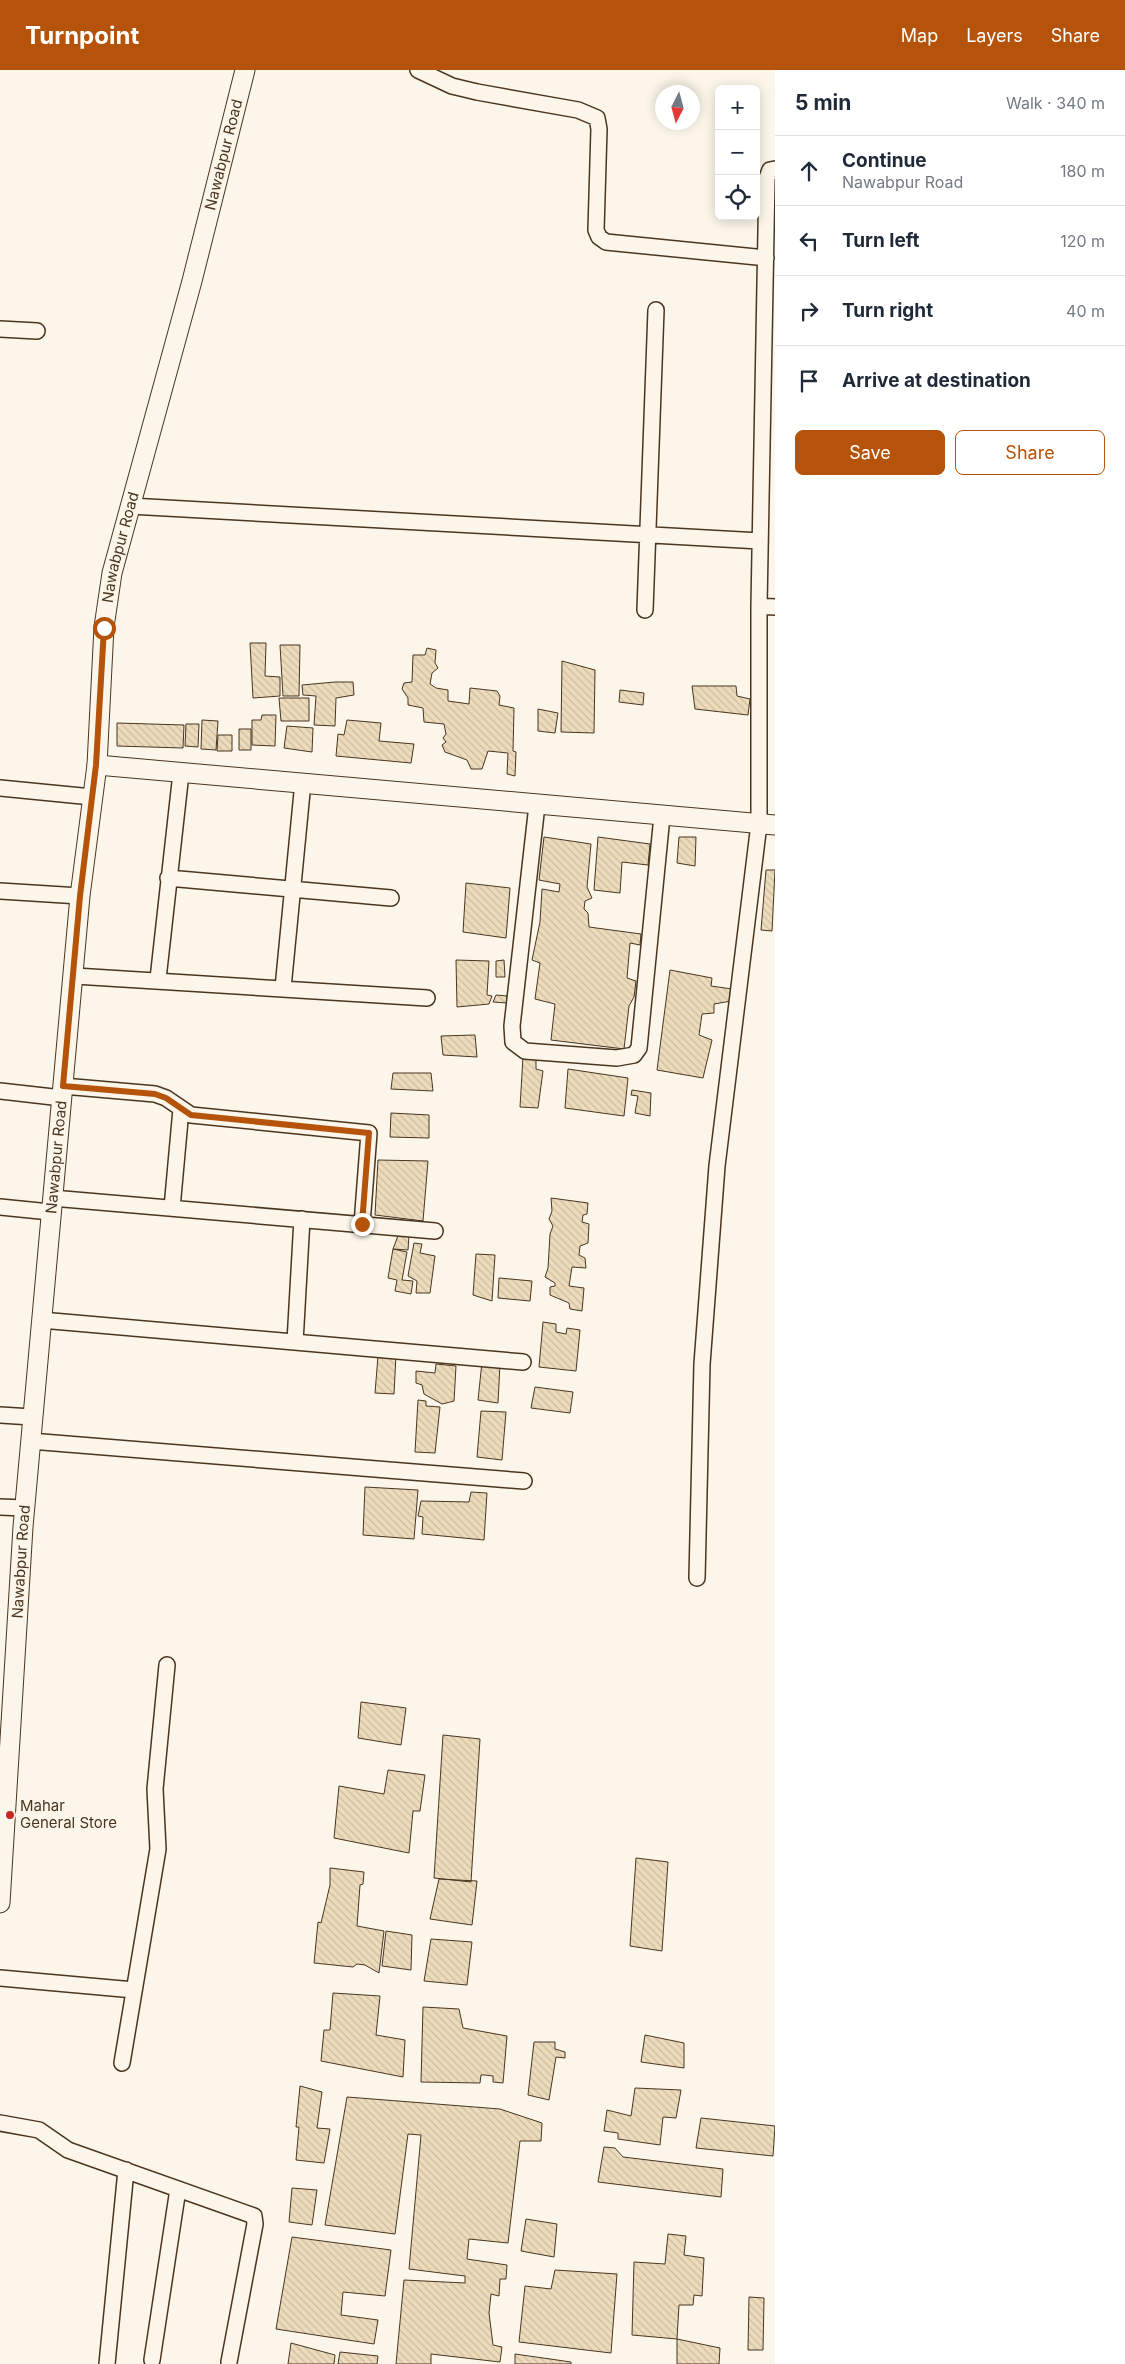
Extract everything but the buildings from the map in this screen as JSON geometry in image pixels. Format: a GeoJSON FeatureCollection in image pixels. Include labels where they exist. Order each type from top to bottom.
{"type":"FeatureCollection","features":[{"type":"Feature","properties":{"kind":"street","name":"Nawabpur Road"},"geometry":{"type":"LineString","coordinates":[[0,1903],[2,1817],[24,1508],[51,1205],[75,976],[80,896],[96,765],[104,628],[112,572],[192,281],[245,70]]}},
{"type":"Feature","properties":{"kind":"street"},"geometry":{"type":"LineString","coordinates":[[418,70],[452,86],[578,110],[597,118],[599,129],[596,230],[599,237],[606,242],[766,258]]}},
{"type":"Feature","properties":{"kind":"street"},"geometry":{"type":"LineString","coordinates":[[697,1578],[702,1364],[717,1166],[767,825],[759,606],[760,541],[768,459],[770,275],[766,258],[767,178],[770,170],[775,169]]}},
{"type":"Feature","properties":{"kind":"street"},"geometry":{"type":"LineString","coordinates":[[645,610],[656,310]]}},
{"type":"Feature","properties":{"kind":"street"},"geometry":{"type":"LineString","coordinates":[[0,330],[37,331]]}},
{"type":"Feature","properties":{"kind":"street"},"geometry":{"type":"LineString","coordinates":[[130,506],[760,541]]}},
{"type":"Feature","properties":{"kind":"street"},"geometry":{"type":"LineString","coordinates":[[759,606],[775,607]]}},
{"type":"Feature","properties":{"kind":"street"},"geometry":{"type":"LineString","coordinates":[[96,765],[303,782],[767,825]]}},
{"type":"Feature","properties":{"kind":"street"},"geometry":{"type":"LineString","coordinates":[[158,979],[181,773]]}},
{"type":"Feature","properties":{"kind":"street"},"geometry":{"type":"LineString","coordinates":[[283,988],[303,782]]}},
{"type":"Feature","properties":{"kind":"street"},"geometry":{"type":"LineString","coordinates":[[0,788],[92,797]]}},
{"type":"Feature","properties":{"kind":"street"},"geometry":{"type":"LineString","coordinates":[[537,805],[511,1034],[513,1042],[525,1051],[617,1058],[634,1055],[639,1048],[662,816]]}},
{"type":"Feature","properties":{"kind":"street"},"geometry":{"type":"LineString","coordinates":[[168,878],[391,898]]}},
{"type":"Feature","properties":{"kind":"street"},"geometry":{"type":"LineString","coordinates":[[0,891],[80,896]]}},
{"type":"Feature","properties":{"kind":"street"},"geometry":{"type":"LineString","coordinates":[[75,976],[158,979],[427,998]]}},
{"type":"Feature","properties":{"kind":"street"},"geometry":{"type":"LineString","coordinates":[[0,1091],[155,1094],[166,1098],[191,1115],[369,1133],[362,1224]]}},
{"type":"Feature","properties":{"kind":"street"},"geometry":{"type":"LineString","coordinates":[[172,1208],[181,1109]]}},
{"type":"Feature","properties":{"kind":"street"},"geometry":{"type":"LineString","coordinates":[[0,1207],[51,1205],[172,1208],[435,1231]]}},
{"type":"Feature","properties":{"kind":"street"},"geometry":{"type":"LineString","coordinates":[[294,1342],[302,1219]]}},
{"type":"Feature","properties":{"kind":"street"},"geometry":{"type":"LineString","coordinates":[[41,1320],[523,1362]]}},
{"type":"Feature","properties":{"kind":"street"},"geometry":{"type":"LineString","coordinates":[[0,1415],[32,1417]]}},
{"type":"Feature","properties":{"kind":"street"},"geometry":{"type":"LineString","coordinates":[[30,1441],[524,1481]]}},
{"type":"Feature","properties":{"kind":"street"},"geometry":{"type":"LineString","coordinates":[[0,1507],[24,1508]]}},
{"type":"Feature","properties":{"kind":"street"},"geometry":{"type":"LineString","coordinates":[[122,2064],[158,1849],[156,1789],[167,1665]]}},
{"type":"Feature","properties":{"kind":"street"},"geometry":{"type":"LineString","coordinates":[[0,1978],[134,1990]]}},
{"type":"Feature","properties":{"kind":"street"},"geometry":{"type":"LineString","coordinates":[[0,2123],[39,2130],[68,2150],[254,2216],[255,2224],[229,2362]]}},
{"type":"Feature","properties":{"kind":"street"},"geometry":{"type":"LineString","coordinates":[[107,2364],[126,2170]]}},
{"type":"Feature","properties":{"kind":"street"},"geometry":{"type":"LineString","coordinates":[[152,2360],[178,2189]]}},
{"type":"Feature","properties":{"kind":"place","name":"Mahar General Store"},"geometry":{"type":"Point","coordinates":[10,1815]}},
{"type":"Feature","properties":{"kind":"route"},"geometry":{"type":"LineString","coordinates":[[104,628],[96,765],[80,896],[75,976],[63,1086],[155,1094],[166,1098],[191,1115],[369,1133],[362,1224]]}}]}
